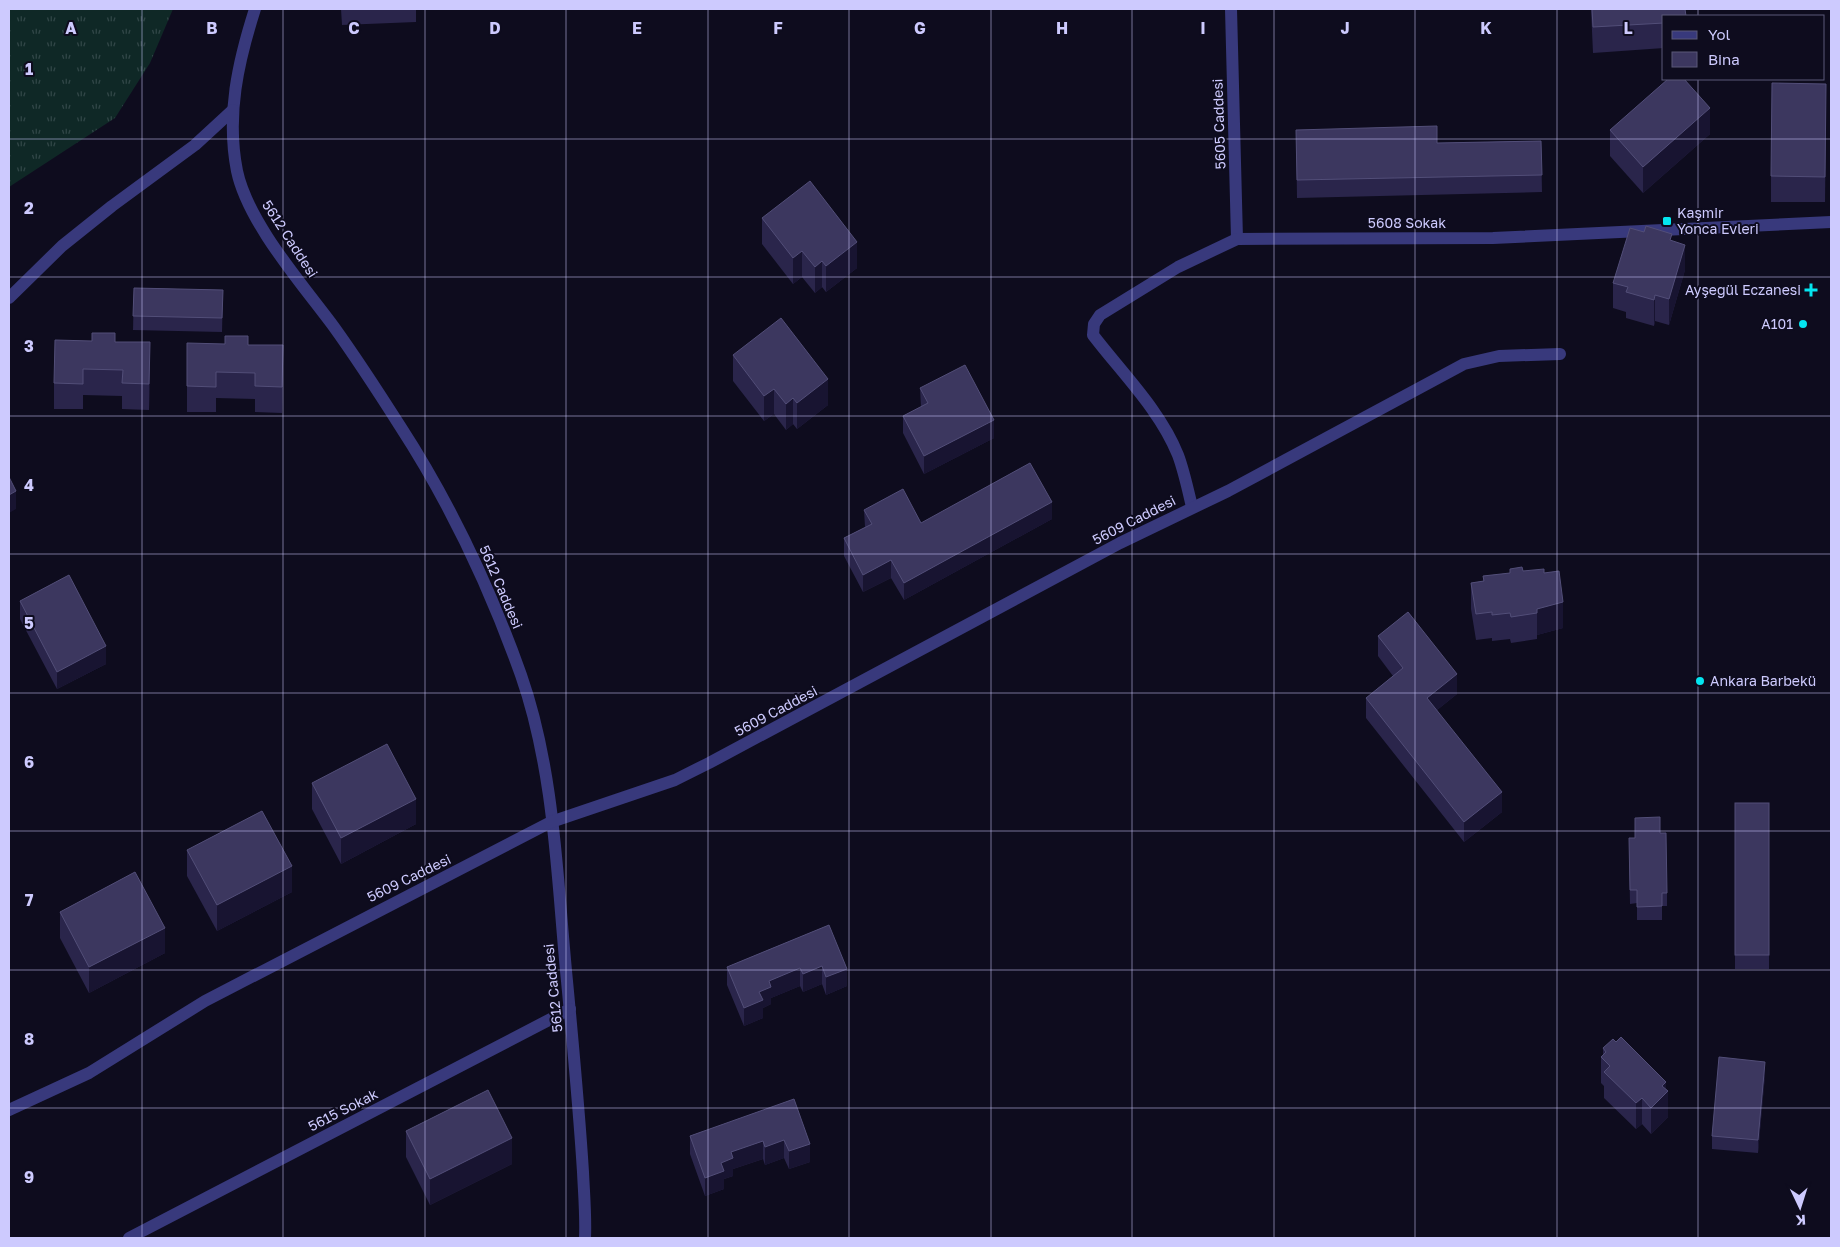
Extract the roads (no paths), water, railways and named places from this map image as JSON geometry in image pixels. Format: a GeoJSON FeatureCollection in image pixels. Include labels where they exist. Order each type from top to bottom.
{"type":"FeatureCollection","features":[{"type":"Feature","properties":{"kind":"street","name":"5612 Caddesi"},"geometry":{"type":"LineString","coordinates":[[255,9],[240,53],[233,110],[237,171],[248,202],[288,267],[335,329],[402,428],[456,525],[484,581],[521,676],[539,730],[551,822],[570,1009],[580,1123],[585,1238]]}},
{"type":"Feature","properties":{"kind":"street","name":"5605 Caddesi"},"geometry":{"type":"LineString","coordinates":[[1231,9],[1237,239]]}},
{"type":"Feature","properties":{"kind":"street"},"geometry":{"type":"LineString","coordinates":[[9,298],[62,246],[112,206],[195,145],[233,110]]}},
{"type":"Feature","properties":{"kind":"street","name":"5608 Sokak"},"geometry":{"type":"LineString","coordinates":[[1237,239],[1493,238],[1831,222]]}},
{"type":"Feature","properties":{"kind":"street"},"geometry":{"type":"LineString","coordinates":[[1192,507],[1178,456],[1169,436],[1157,417],[1093,335],[1094,324],[1100,315],[1170,272],[1237,239]]}},
{"type":"Feature","properties":{"kind":"street","name":"5609 Caddesi"},"geometry":{"type":"LineString","coordinates":[[9,1110],[89,1073],[206,1001],[551,822],[675,780],[692,772],[1192,507],[1228,491],[1464,364],[1499,356],[1560,354]]}},
{"type":"Feature","properties":{"kind":"street","name":"5615 Sokak"},"geometry":{"type":"LineString","coordinates":[[129,1238],[570,1009]]}},
{"type":"Feature","properties":{"kind":"place","name":"Kaşmir Yonca Evleri"},"geometry":{"type":"Point","coordinates":[1667,221]}},
{"type":"Feature","properties":{"kind":"place","name":"Ayşegül Eczanesi"},"geometry":{"type":"Point","coordinates":[1811,290]}},
{"type":"Feature","properties":{"kind":"place","name":"A101"},"geometry":{"type":"Point","coordinates":[1803,324]}},
{"type":"Feature","properties":{"kind":"place","name":"Ankara Barbekü"},"geometry":{"type":"Point","coordinates":[1700,681]}}]}
